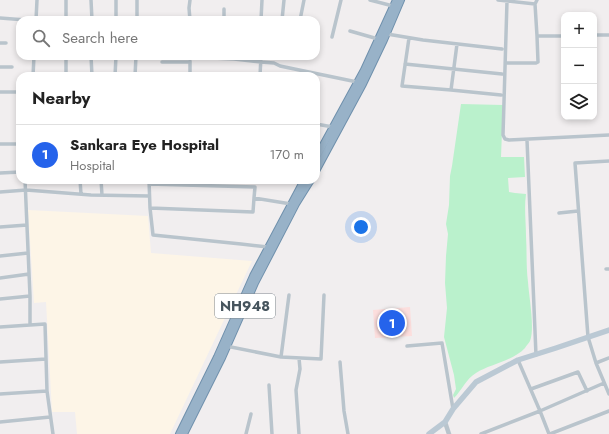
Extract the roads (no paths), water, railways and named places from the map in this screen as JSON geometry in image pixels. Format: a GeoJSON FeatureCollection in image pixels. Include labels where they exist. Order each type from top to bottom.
{"type":"FeatureCollection","features":[{"type":"Feature","properties":{"kind":"highway"},"geometry":{"type":"LineString","coordinates":[[320,151],[357,82],[363,77],[396,0]]}},
{"type":"Feature","properties":{"kind":"highway"},"geometry":{"type":"LineString","coordinates":[[320,163],[363,77],[387,34],[401,0]]}},
{"type":"Feature","properties":{"kind":"highway","name":"NH948"},"geometry":{"type":"LineString","coordinates":[[179,434],[208,376],[253,276],[302,184]]}},
{"type":"Feature","properties":{"kind":"highway","name":"NH948"},"geometry":{"type":"LineString","coordinates":[[184,434],[222,358],[255,283],[308,184]]}},
{"type":"Feature","properties":{"kind":"main road"},"geometry":{"type":"LineString","coordinates":[[429,434],[445,422],[453,409],[476,382],[518,360],[609,330]]}},
{"type":"Feature","properties":{"kind":"street"},"geometry":{"type":"LineString","coordinates":[[36,16],[37,0]]}},
{"type":"Feature","properties":{"kind":"street"},"geometry":{"type":"LineString","coordinates":[[66,0],[66,16]]}},
{"type":"Feature","properties":{"kind":"street"},"geometry":{"type":"LineString","coordinates":[[91,0],[92,16]]}},
{"type":"Feature","properties":{"kind":"street"},"geometry":{"type":"LineString","coordinates":[[116,0],[116,16]]}},
{"type":"Feature","properties":{"kind":"street"},"geometry":{"type":"LineString","coordinates":[[137,0],[138,16]]}},
{"type":"Feature","properties":{"kind":"street"},"geometry":{"type":"LineString","coordinates":[[190,0],[190,16]]}},
{"type":"Feature","properties":{"kind":"street"},"geometry":{"type":"LineString","coordinates":[[261,16],[262,0]]}},
{"type":"Feature","properties":{"kind":"street"},"geometry":{"type":"LineString","coordinates":[[282,16],[284,0]]}},
{"type":"Feature","properties":{"kind":"street"},"geometry":{"type":"LineString","coordinates":[[301,16],[304,0]]}},
{"type":"Feature","properties":{"kind":"street"},"geometry":{"type":"LineString","coordinates":[[332,37],[341,0]]}},
{"type":"Feature","properties":{"kind":"street"},"geometry":{"type":"LineString","coordinates":[[371,0],[393,6]]}},
{"type":"Feature","properties":{"kind":"street"},"geometry":{"type":"LineString","coordinates":[[498,0],[536,2],[538,62],[505,62]]}},
{"type":"Feature","properties":{"kind":"street"},"geometry":{"type":"LineString","coordinates":[[507,1],[503,135],[505,139],[527,140],[609,135]]}},
{"type":"Feature","properties":{"kind":"street"},"geometry":{"type":"LineString","coordinates":[[224,9],[224,16]]}},
{"type":"Feature","properties":{"kind":"street"},"geometry":{"type":"LineString","coordinates":[[0,18],[16,19]]}},
{"type":"Feature","properties":{"kind":"street"},"geometry":{"type":"LineString","coordinates":[[350,31],[378,40]]}},
{"type":"Feature","properties":{"kind":"street"},"geometry":{"type":"LineString","coordinates":[[387,34],[502,50]]}},
{"type":"Feature","properties":{"kind":"street"},"geometry":{"type":"LineString","coordinates":[[597,35],[609,35]]}},
{"type":"Feature","properties":{"kind":"street"},"geometry":{"type":"LineString","coordinates":[[537,36],[561,36]]}},
{"type":"Feature","properties":{"kind":"street"},"geometry":{"type":"LineString","coordinates":[[409,38],[402,86],[500,96]]}},
{"type":"Feature","properties":{"kind":"street"},"geometry":{"type":"LineString","coordinates":[[0,43],[6,43]]}},
{"type":"Feature","properties":{"kind":"street"},"geometry":{"type":"LineString","coordinates":[[451,90],[457,44]]}},
{"type":"Feature","properties":{"kind":"street"},"geometry":{"type":"LineString","coordinates":[[33,72],[34,60]]}},
{"type":"Feature","properties":{"kind":"street"},"geometry":{"type":"LineString","coordinates":[[66,60],[66,72]]}},
{"type":"Feature","properties":{"kind":"street"},"geometry":{"type":"LineString","coordinates":[[92,60],[92,72]]}},
{"type":"Feature","properties":{"kind":"street"},"geometry":{"type":"LineString","coordinates":[[115,72],[116,60]]}},
{"type":"Feature","properties":{"kind":"street"},"geometry":{"type":"LineString","coordinates":[[135,72],[136,60]]}},
{"type":"Feature","properties":{"kind":"street"},"geometry":{"type":"LineString","coordinates":[[243,60],[274,63],[300,72]]}},
{"type":"Feature","properties":{"kind":"street"},"geometry":{"type":"LineString","coordinates":[[162,62],[190,62],[190,72]]}},
{"type":"Feature","properties":{"kind":"street"},"geometry":{"type":"LineString","coordinates":[[260,72],[261,62]]}},
{"type":"Feature","properties":{"kind":"street"},"geometry":{"type":"LineString","coordinates":[[405,64],[502,74]]}},
{"type":"Feature","properties":{"kind":"street"},"geometry":{"type":"LineString","coordinates":[[0,67],[12,67]]}},
{"type":"Feature","properties":{"kind":"street"},"geometry":{"type":"LineString","coordinates":[[320,76],[357,82]]}},
{"type":"Feature","properties":{"kind":"street"},"geometry":{"type":"LineString","coordinates":[[0,92],[16,92]]}},
{"type":"Feature","properties":{"kind":"street"},"geometry":{"type":"LineString","coordinates":[[320,125],[334,127]]}},
{"type":"Feature","properties":{"kind":"street"},"geometry":{"type":"LineString","coordinates":[[527,140],[536,355]]}},
{"type":"Feature","properties":{"kind":"street"},"geometry":{"type":"LineString","coordinates":[[0,144],[16,144]]}},
{"type":"Feature","properties":{"kind":"street"},"geometry":{"type":"LineString","coordinates":[[609,161],[575,163],[588,337],[596,363],[609,394]]}},
{"type":"Feature","properties":{"kind":"street"},"geometry":{"type":"LineString","coordinates":[[0,172],[16,172]]}},
{"type":"Feature","properties":{"kind":"street"},"geometry":{"type":"LineString","coordinates":[[26,184],[30,325]]}},
{"type":"Feature","properties":{"kind":"street"},"geometry":{"type":"LineString","coordinates":[[80,184],[81,194]]}},
{"type":"Feature","properties":{"kind":"street"},"geometry":{"type":"LineString","coordinates":[[101,184],[102,195]]}},
{"type":"Feature","properties":{"kind":"street"},"geometry":{"type":"LineString","coordinates":[[149,184],[153,235],[268,247]]}},
{"type":"Feature","properties":{"kind":"street"},"geometry":{"type":"LineString","coordinates":[[150,208],[253,212],[255,187],[191,184]]}},
{"type":"Feature","properties":{"kind":"street"},"geometry":{"type":"LineString","coordinates":[[0,192],[26,190],[81,194],[149,196]]}},
{"type":"Feature","properties":{"kind":"street"},"geometry":{"type":"LineString","coordinates":[[254,198],[291,204]]}},
{"type":"Feature","properties":{"kind":"street"},"geometry":{"type":"LineString","coordinates":[[559,213],[578,211]]}},
{"type":"Feature","properties":{"kind":"street"},"geometry":{"type":"LineString","coordinates":[[0,227],[28,224]]}},
{"type":"Feature","properties":{"kind":"street"},"geometry":{"type":"LineString","coordinates":[[0,256],[28,253]]}},
{"type":"Feature","properties":{"kind":"street"},"geometry":{"type":"LineString","coordinates":[[0,278],[29,274]]}},
{"type":"Feature","properties":{"kind":"street"},"geometry":{"type":"LineString","coordinates":[[281,357],[289,295]]}},
{"type":"Feature","properties":{"kind":"street"},"geometry":{"type":"LineString","coordinates":[[0,299],[30,296]]}},
{"type":"Feature","properties":{"kind":"street"},"geometry":{"type":"LineString","coordinates":[[226,346],[281,357],[321,359],[324,296]]}},
{"type":"Feature","properties":{"kind":"street"},"geometry":{"type":"LineString","coordinates":[[0,328],[45,324],[47,391],[53,434]]}},
{"type":"Feature","properties":{"kind":"street"},"geometry":{"type":"LineString","coordinates":[[407,346],[442,343],[453,409]]}},
{"type":"Feature","properties":{"kind":"street"},"geometry":{"type":"LineString","coordinates":[[299,358],[300,369],[296,390],[299,434]]}},
{"type":"Feature","properties":{"kind":"street"},"geometry":{"type":"LineString","coordinates":[[596,363],[609,358]]}},
{"type":"Feature","properties":{"kind":"street"},"geometry":{"type":"LineString","coordinates":[[0,362],[46,359]]}},
{"type":"Feature","properties":{"kind":"street"},"geometry":{"type":"LineString","coordinates":[[518,360],[549,434],[609,410]]}},
{"type":"Feature","properties":{"kind":"street"},"geometry":{"type":"LineString","coordinates":[[340,362],[344,411],[348,434]]}},
{"type":"Feature","properties":{"kind":"street"},"geometry":{"type":"LineString","coordinates":[[531,389],[578,372],[587,391]]}},
{"type":"Feature","properties":{"kind":"street"},"geometry":{"type":"LineString","coordinates":[[481,434],[604,383]]}},
{"type":"Feature","properties":{"kind":"street"},"geometry":{"type":"LineString","coordinates":[[269,385],[272,434]]}},
{"type":"Feature","properties":{"kind":"street"},"geometry":{"type":"LineString","coordinates":[[0,394],[47,391]]}},
{"type":"Feature","properties":{"kind":"street"},"geometry":{"type":"LineString","coordinates":[[246,434],[251,414]]}},
{"type":"Feature","properties":{"kind":"street"},"geometry":{"type":"LineString","coordinates":[[0,422],[50,417]]}},
{"type":"Feature","properties":{"kind":"street"},"geometry":{"type":"LineString","coordinates":[[445,422],[449,434]]}},
{"type":"Feature","properties":{"kind":"place","name":"Sankara Eye Hospital"},"geometry":{"type":"Point","coordinates":[392,323]}}]}
